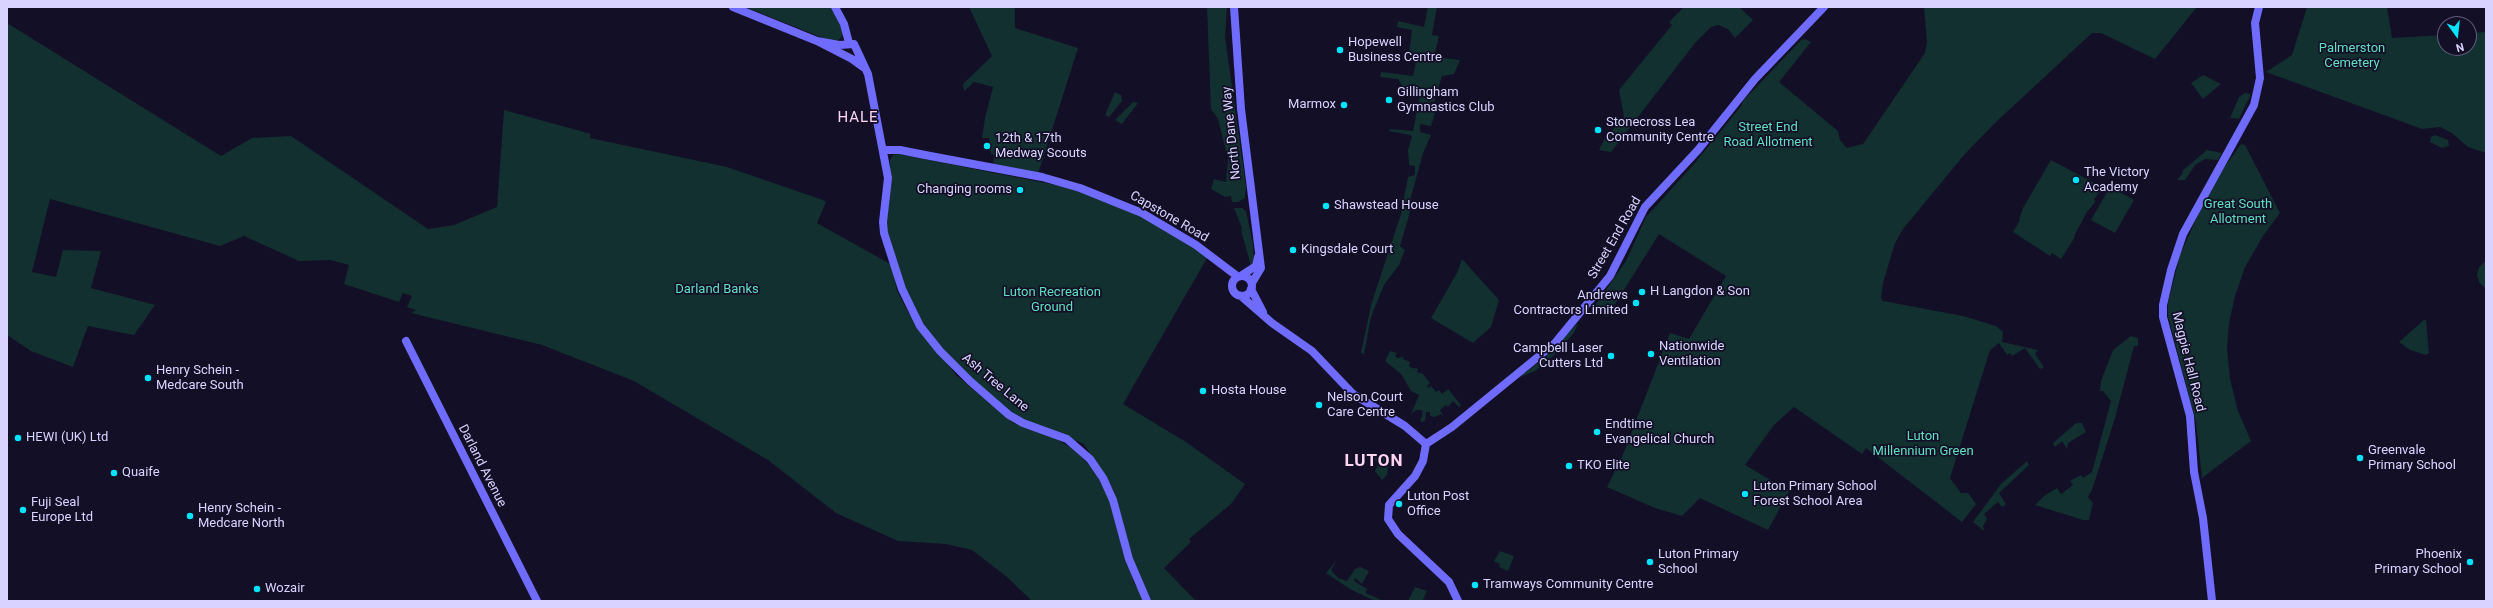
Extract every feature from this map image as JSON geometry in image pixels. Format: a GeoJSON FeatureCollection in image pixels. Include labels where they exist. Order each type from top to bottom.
{"type":"FeatureCollection","features":[{"type":"Feature","properties":{"kind":"street"},"geometry":{"type":"LineString","coordinates":[[733,7],[817,42],[848,57],[866,70]]}},
{"type":"Feature","properties":{"kind":"street"},"geometry":{"type":"LineString","coordinates":[[836,7],[844,24],[847,44],[842,50],[848,57]]}},
{"type":"Feature","properties":{"kind":"street","name":"North Dane Way"},"geometry":{"type":"LineString","coordinates":[[1234,7],[1241,109],[1261,268],[1252,286]]}},
{"type":"Feature","properties":{"kind":"street","name":"Street End Road"},"geometry":{"type":"LineString","coordinates":[[1426,444],[1452,428],[1555,343],[1610,276],[1645,207],[1698,150],[1755,79],[1824,7]]}},
{"type":"Feature","properties":{"kind":"street","name":"Magpie Hall Road"},"geometry":{"type":"LineString","coordinates":[[2212,601],[2203,518],[2194,465],[2190,416],[2163,318],[2162,305],[2171,270],[2183,234],[2254,105],[2260,78],[2255,23],[2259,7]]}},
{"type":"Feature","properties":{"kind":"street"},"geometry":{"type":"LineString","coordinates":[[817,42],[856,45],[857,52],[866,70],[884,150]]}},
{"type":"Feature","properties":{"kind":"street"},"geometry":{"type":"LineString","coordinates":[[848,57],[857,52]]}},
{"type":"Feature","properties":{"kind":"street","name":"Capstone Road"},"geometry":{"type":"LineString","coordinates":[[884,150],[900,150],[1042,177],[1080,188],[1142,213],[1240,276]]}},
{"type":"Feature","properties":{"kind":"street","name":"Ash Tree Lane"},"geometry":{"type":"LineString","coordinates":[[884,150],[888,178],[883,222],[884,233],[902,289],[920,326],[940,351],[970,381],[1009,414],[1023,423],[1067,439],[1090,460],[1103,478],[1112,496],[1130,562],[1147,601]]}},
{"type":"Feature","properties":{"kind":"street"},"geometry":{"type":"LineString","coordinates":[[1259,256],[1256,266],[1240,276],[1231,285],[1234,293],[1241,296],[1272,323],[1312,351],[1353,394],[1405,426],[1426,444],[1424,462],[1415,476],[1390,505],[1388,519],[1398,534],[1449,582],[1458,601]]}},
{"type":"Feature","properties":{"kind":"street","name":"Capstone Road"},"geometry":{"type":"LineString","coordinates":[[1217,260],[1231,285]]}},
{"type":"Feature","properties":{"kind":"street"},"geometry":{"type":"LineString","coordinates":[[1240,276],[1247,277],[1264,315]]}},
{"type":"Feature","properties":{"kind":"street"},"geometry":{"type":"LineString","coordinates":[[1241,296],[1247,294],[1252,286]]}},
{"type":"Feature","properties":{"kind":"street","name":"Darland Avenue"},"geometry":{"type":"LineString","coordinates":[[406,341],[537,601]]}},
{"type":"Feature","properties":{"kind":"green space"},"geometry":{"type":"Polygon","coordinates":[[[745,7],[833,7],[841,21],[843,35],[836,43],[745,7]]]}},
{"type":"Feature","properties":{"kind":"green space"},"geometry":{"type":"Polygon","coordinates":[[[969,7],[1015,7],[1015,28],[1078,48],[1038,174],[993,167],[994,155],[991,154],[989,138],[982,138],[985,118],[993,87],[974,82],[964,91],[963,84],[992,56],[969,7]]]}},
{"type":"Feature","properties":{"kind":"green space"},"geometry":{"type":"Polygon","coordinates":[[[1207,7],[1227,7],[1225,37],[1246,187],[1245,198],[1238,202],[1232,202],[1231,196],[1225,197],[1211,189],[1214,179],[1226,182],[1228,159],[1218,119],[1211,109],[1207,7]]]}},
{"type":"Feature","properties":{"kind":"green space"},"geometry":{"type":"Polygon","coordinates":[[[1428,7],[1437,7],[1432,35],[1439,36],[1434,57],[1460,60],[1454,74],[1442,76],[1434,102],[1424,103],[1425,108],[1436,110],[1431,126],[1420,124],[1420,132],[1431,135],[1423,153],[1411,197],[1412,205],[1400,246],[1405,250],[1399,265],[1384,285],[1371,317],[1364,354],[1361,353],[1371,305],[1401,214],[1408,177],[1415,175],[1415,166],[1409,165],[1408,150],[1412,137],[1410,135],[1389,131],[1390,129],[1413,131],[1420,95],[1403,87],[1398,79],[1380,77],[1381,72],[1413,76],[1417,58],[1409,54],[1412,30],[1397,27],[1398,21],[1424,27],[1428,7]]]}},
{"type":"Feature","properties":{"kind":"green space"},"geometry":{"type":"Polygon","coordinates":[[[1684,7],[1739,7],[1753,20],[1735,38],[1728,29],[1718,25],[1711,27],[1695,43],[1611,152],[1599,150],[1605,138],[1624,117],[1619,90],[1672,25],[1669,22],[1684,7]]]}},
{"type":"Feature","properties":{"kind":"green space"},"geometry":{"type":"Polygon","coordinates":[[[1924,7],[2197,7],[2155,59],[2101,33],[2092,33],[1996,122],[1964,155],[1903,229],[1895,243],[1883,283],[1881,298],[1883,301],[1963,316],[1996,326],[2003,332],[2002,342],[2038,350],[2035,354],[2044,367],[2040,369],[2025,348],[2012,356],[2010,353],[2007,355],[1999,343],[1990,350],[1950,478],[1961,493],[1968,493],[1976,504],[1962,522],[1866,448],[1862,454],[1794,407],[1774,425],[1745,465],[1789,491],[1768,530],[1700,498],[1682,516],[1655,508],[1607,487],[1622,457],[1670,333],[1689,339],[1726,276],[1659,234],[1607,317],[1592,310],[1626,261],[1646,217],[1694,164],[1742,105],[1742,102],[1801,40],[1805,39],[1811,42],[1779,82],[1838,131],[1840,140],[1847,148],[1863,144],[1925,53],[1927,42],[1924,7]]]}},
{"type":"Feature","properties":{"kind":"green space","name":"Palmerston Cemetery"},"geometry":{"type":"Polygon","coordinates":[[[2307,7],[2387,7],[2392,38],[2437,35],[2437,56],[2477,56],[2477,33],[2486,32],[2486,153],[2468,147],[2452,133],[2440,127],[2422,129],[2266,72],[2292,55],[2307,7]]]}},
{"type":"Feature","properties":{"kind":"green space","name":"Darland Banks"},"geometry":{"type":"Polygon","coordinates":[[[7,23],[221,156],[252,138],[291,136],[428,229],[454,225],[497,207],[504,110],[591,134],[590,138],[727,167],[823,200],[826,202],[817,223],[892,265],[897,291],[908,312],[956,375],[1013,423],[1048,434],[1075,450],[1095,471],[1110,499],[1134,583],[1146,601],[1032,601],[1007,577],[972,550],[946,544],[898,541],[836,513],[768,460],[634,381],[542,345],[411,313],[416,310],[407,307],[412,296],[403,293],[399,302],[344,284],[349,265],[330,260],[299,261],[244,236],[220,246],[50,199],[32,272],[56,277],[63,250],[101,251],[91,288],[155,305],[134,335],[88,326],[73,367],[31,351],[7,335],[7,23]]]}},
{"type":"Feature","properties":{"kind":"green space"},"geometry":{"type":"Polygon","coordinates":[[[2203,75],[2221,84],[2203,99],[2191,83],[2203,75]]]}},
{"type":"Feature","properties":{"kind":"green space"},"geometry":{"type":"Polygon","coordinates":[[[1115,92],[1121,95],[1122,101],[1109,117],[1105,115],[1115,92]]]}},
{"type":"Feature","properties":{"kind":"green space"},"geometry":{"type":"Polygon","coordinates":[[[2245,93],[2251,94],[2239,119],[2230,118],[2239,97],[2245,93]]]}},
{"type":"Feature","properties":{"kind":"green space"},"geometry":{"type":"Polygon","coordinates":[[[1133,102],[1138,103],[1122,124],[1115,120],[1133,102]]]}},
{"type":"Feature","properties":{"kind":"green space"},"geometry":{"type":"Polygon","coordinates":[[[2435,135],[2448,140],[2449,146],[2442,148],[2430,142],[2431,137],[2435,135]]]}},
{"type":"Feature","properties":{"kind":"green space","name":"Great South Allotment"},"geometry":{"type":"Polygon","coordinates":[[[2241,144],[2245,145],[2280,213],[2263,236],[2245,267],[2235,296],[2229,323],[2227,348],[2230,379],[2238,411],[2251,441],[2202,478],[2196,422],[2168,316],[2168,303],[2180,255],[2198,215],[2224,168],[2241,144]]]}},
{"type":"Feature","properties":{"kind":"green space"},"geometry":{"type":"Polygon","coordinates":[[[2207,150],[2222,153],[2218,160],[2205,159],[2195,165],[2185,180],[2177,180],[2183,173],[2182,171],[2207,150]]]}},
{"type":"Feature","properties":{"kind":"green space","name":"Luton Recreation Ground"},"geometry":{"type":"Polygon","coordinates":[[[898,154],[1066,187],[1125,208],[1185,240],[1207,258],[1123,404],[1186,442],[1245,484],[1231,504],[1189,539],[1191,542],[1164,568],[1196,601],[1147,601],[1142,591],[1114,491],[1084,444],[1023,419],[1000,404],[947,355],[920,320],[904,291],[886,228],[890,160],[893,155],[898,154]]]}},
{"type":"Feature","properties":{"kind":"green space"},"geometry":{"type":"Polygon","coordinates":[[[2051,160],[2102,187],[2094,200],[2096,201],[2087,212],[2074,236],[2075,237],[2061,259],[2052,253],[2050,256],[2013,232],[2020,220],[2019,219],[2023,208],[2051,160]]]}},
{"type":"Feature","properties":{"kind":"green space"},"geometry":{"type":"Polygon","coordinates":[[[2110,187],[2134,200],[2115,233],[2091,220],[2110,187]]]}},
{"type":"Feature","properties":{"kind":"green space"},"geometry":{"type":"Polygon","coordinates":[[[1234,208],[1242,208],[1246,211],[1253,244],[1254,261],[1251,266],[1241,230],[1242,228],[1234,208]]]}},
{"type":"Feature","properties":{"kind":"green space"},"geometry":{"type":"Polygon","coordinates":[[[1462,259],[1499,300],[1491,327],[1473,343],[1431,318],[1458,271],[1462,259]]]}},
{"type":"Feature","properties":{"kind":"green space"},"geometry":{"type":"Polygon","coordinates":[[[2486,261],[2486,289],[2479,282],[2477,275],[2479,267],[2486,261]]]}},
{"type":"Feature","properties":{"kind":"green space"},"geometry":{"type":"Polygon","coordinates":[[[2424,320],[2426,320],[2429,353],[2426,355],[2410,350],[2399,342],[2424,320]]]}},
{"type":"Feature","properties":{"kind":"green space"},"geometry":{"type":"Polygon","coordinates":[[[1578,323],[1574,333],[1552,357],[1535,371],[1518,378],[1542,360],[1578,323]]]}},
{"type":"Feature","properties":{"kind":"green space"},"geometry":{"type":"Polygon","coordinates":[[[2131,336],[2138,338],[2138,346],[2134,346],[2115,418],[2092,490],[2088,497],[2093,503],[2089,520],[2083,520],[2035,505],[2044,496],[2057,488],[2061,494],[2073,485],[2070,481],[2081,475],[2083,478],[2092,472],[2111,401],[2103,391],[2100,391],[2101,381],[2113,350],[2131,336]]]}},
{"type":"Feature","properties":{"kind":"green space"},"geometry":{"type":"Polygon","coordinates":[[[1390,351],[1397,353],[1395,356],[1397,358],[1403,357],[1403,359],[1410,362],[1409,367],[1418,369],[1417,372],[1423,374],[1430,383],[1427,386],[1428,388],[1431,386],[1436,392],[1439,390],[1442,394],[1448,389],[1461,405],[1459,407],[1453,401],[1448,407],[1446,405],[1440,410],[1444,417],[1441,414],[1435,417],[1430,416],[1430,412],[1426,412],[1425,421],[1420,422],[1423,412],[1421,410],[1416,410],[1411,414],[1419,395],[1411,391],[1401,374],[1385,361],[1390,351]]]}},
{"type":"Feature","properties":{"kind":"green space"},"geometry":{"type":"Polygon","coordinates":[[[2076,423],[2082,423],[2086,432],[2068,443],[2067,449],[2062,441],[2055,447],[2053,443],[2076,423]]]}},
{"type":"Feature","properties":{"kind":"green space"},"geometry":{"type":"Polygon","coordinates":[[[1379,454],[1389,460],[1387,475],[1382,480],[1375,471],[1379,463],[1374,459],[1379,454]]]}},
{"type":"Feature","properties":{"kind":"green space"},"geometry":{"type":"Polygon","coordinates":[[[2027,461],[2029,465],[1999,493],[2006,504],[2002,507],[1998,502],[1984,514],[1987,519],[1983,526],[1984,531],[1973,522],[2001,484],[2027,461]]]}},
{"type":"Feature","properties":{"kind":"green space"},"geometry":{"type":"Polygon","coordinates":[[[1500,551],[1514,556],[1508,571],[1499,567],[1500,564],[1494,561],[1500,551]]]}},
{"type":"Feature","properties":{"kind":"green space"},"geometry":{"type":"Polygon","coordinates":[[[1337,560],[1331,570],[1338,578],[1347,581],[1355,569],[1360,567],[1369,571],[1362,584],[1355,578],[1354,581],[1367,589],[1366,593],[1383,601],[1375,601],[1350,589],[1326,573],[1337,560]]]}},
{"type":"Feature","properties":{"kind":"green space"},"geometry":{"type":"Polygon","coordinates":[[[1415,587],[1427,591],[1423,600],[1425,601],[1408,601],[1415,587]]]}},
{"type":"Feature","properties":{"kind":"place","name":"Hopewell Business Centre"},"geometry":{"type":"Point","coordinates":[1340,50]}},
{"type":"Feature","properties":{"kind":"place","name":"Gillingham Gymnastics Club"},"geometry":{"type":"Point","coordinates":[1389,100]}},
{"type":"Feature","properties":{"kind":"place","name":"Marmox"},"geometry":{"type":"Point","coordinates":[1344,105]}},
{"type":"Feature","properties":{"kind":"place","name":"Stonecross Lea Community Centre"},"geometry":{"type":"Point","coordinates":[1598,130]}},
{"type":"Feature","properties":{"kind":"place","name":"12th & 17th Medway Scouts"},"geometry":{"type":"Point","coordinates":[987,146]}},
{"type":"Feature","properties":{"kind":"place","name":"The Victory Academy"},"geometry":{"type":"Point","coordinates":[2076,180]}},
{"type":"Feature","properties":{"kind":"place","name":"Changing rooms"},"geometry":{"type":"Point","coordinates":[1020,190]}},
{"type":"Feature","properties":{"kind":"place","name":"Shawstead House"},"geometry":{"type":"Point","coordinates":[1326,206]}},
{"type":"Feature","properties":{"kind":"place","name":"Kingsdale Court"},"geometry":{"type":"Point","coordinates":[1293,250]}},
{"type":"Feature","properties":{"kind":"place","name":"H Langdon & Son"},"geometry":{"type":"Point","coordinates":[1642,292]}},
{"type":"Feature","properties":{"kind":"place","name":"Andrews Contractors Limited"},"geometry":{"type":"Point","coordinates":[1636,303]}},
{"type":"Feature","properties":{"kind":"place","name":"Nationwide Ventilation"},"geometry":{"type":"Point","coordinates":[1651,354]}},
{"type":"Feature","properties":{"kind":"place","name":"Campbell Laser Cutters Ltd"},"geometry":{"type":"Point","coordinates":[1611,356]}},
{"type":"Feature","properties":{"kind":"place","name":"Henry Schein - Medcare South"},"geometry":{"type":"Point","coordinates":[148,378]}},
{"type":"Feature","properties":{"kind":"place","name":"Hosta House"},"geometry":{"type":"Point","coordinates":[1203,391]}},
{"type":"Feature","properties":{"kind":"place","name":"Nelson Court Care Centre"},"geometry":{"type":"Point","coordinates":[1319,405]}},
{"type":"Feature","properties":{"kind":"place","name":"Endtime Evangelical Church"},"geometry":{"type":"Point","coordinates":[1597,432]}},
{"type":"Feature","properties":{"kind":"place","name":"HEWI (UK) Ltd"},"geometry":{"type":"Point","coordinates":[18,438]}},
{"type":"Feature","properties":{"kind":"place","name":"Greenvale Primary School"},"geometry":{"type":"Point","coordinates":[2360,458]}},
{"type":"Feature","properties":{"kind":"place","name":"TKO Elite"},"geometry":{"type":"Point","coordinates":[1569,466]}},
{"type":"Feature","properties":{"kind":"place","name":"Quaife"},"geometry":{"type":"Point","coordinates":[114,473]}},
{"type":"Feature","properties":{"kind":"place","name":"Luton Primary School Forest School Area"},"geometry":{"type":"Point","coordinates":[1745,494]}},
{"type":"Feature","properties":{"kind":"place","name":"Luton Post Office"},"geometry":{"type":"Point","coordinates":[1399,504]}},
{"type":"Feature","properties":{"kind":"place","name":"Fuji Seal Europe Ltd"},"geometry":{"type":"Point","coordinates":[23,510]}},
{"type":"Feature","properties":{"kind":"place","name":"Henry Schein - Medcare North"},"geometry":{"type":"Point","coordinates":[190,516]}},
{"type":"Feature","properties":{"kind":"place","name":"Luton Primary School"},"geometry":{"type":"Point","coordinates":[1650,562]}},
{"type":"Feature","properties":{"kind":"place","name":"Phoenix Primary School"},"geometry":{"type":"Point","coordinates":[2470,562]}},
{"type":"Feature","properties":{"kind":"place","name":"Tramways Community Centre"},"geometry":{"type":"Point","coordinates":[1475,585]}},
{"type":"Feature","properties":{"kind":"place","name":"Wozair"},"geometry":{"type":"Point","coordinates":[257,589]}},
{"type":"Feature","properties":{"kind":"district","name":"HALE"},"geometry":{"type":"Point","coordinates":[858,118]}},
{"type":"Feature","properties":{"kind":"district","name":"LUTON"},"geometry":{"type":"Point","coordinates":[1374,462]}},
{"type":"Feature","properties":{"kind":"park label","name":"Street End Road Allotment"},"geometry":{"type":"Point","coordinates":[1768,136]}},
{"type":"Feature","properties":{"kind":"park label","name":"Luton Millennium Green"},"geometry":{"type":"Point","coordinates":[1923,444]}}]}
